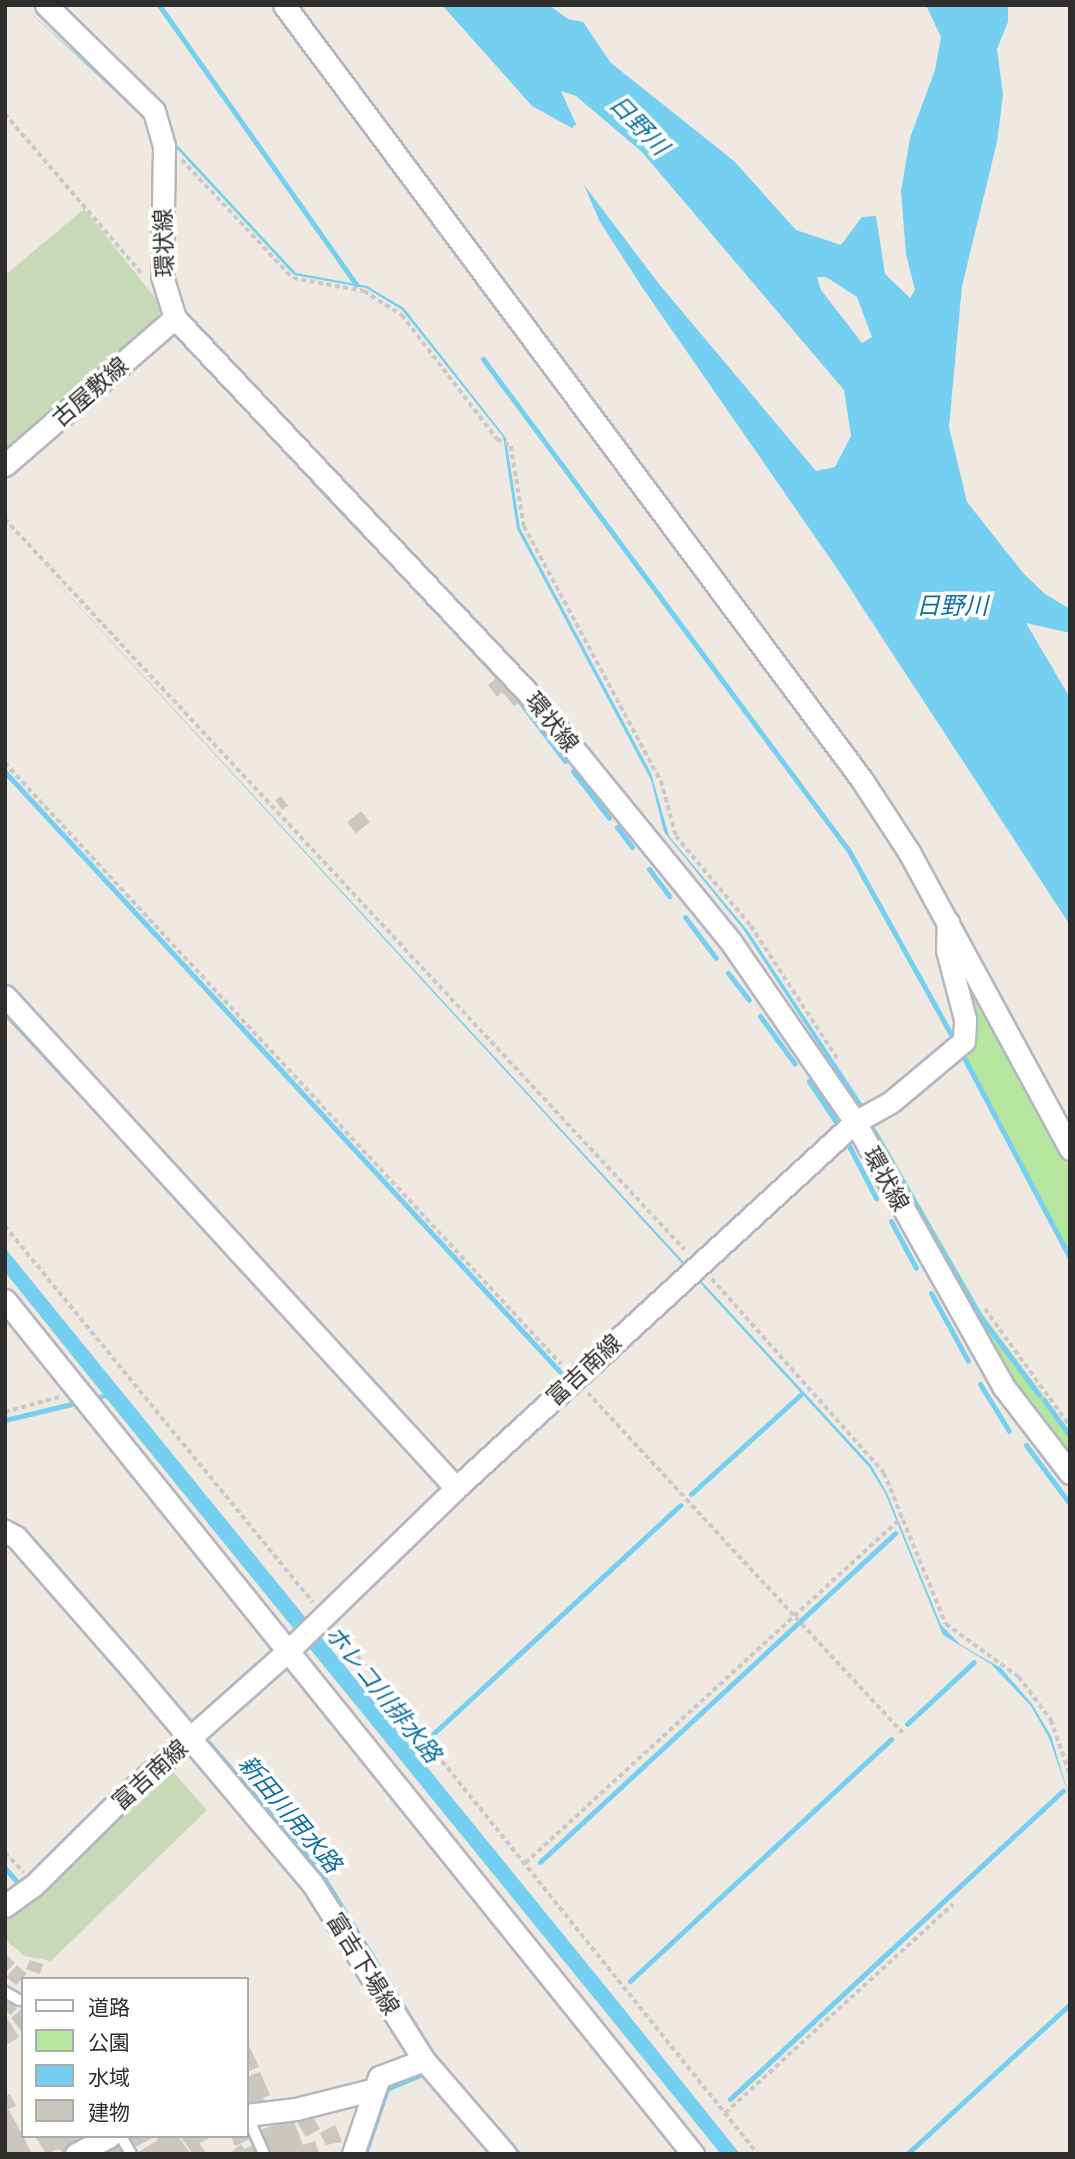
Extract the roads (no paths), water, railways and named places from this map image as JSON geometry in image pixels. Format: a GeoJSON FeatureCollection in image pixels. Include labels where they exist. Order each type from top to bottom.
{"type":"FeatureCollection","features":[{"type":"Feature","properties":{"kind":"street","name":"環状線"},"geometry":{"type":"LineString","coordinates":[[46,5],[154,111],[164,146],[162,276],[175,318],[528,693],[730,942],[855,1122],[1003,1386],[1070,1473]]}},
{"type":"Feature","properties":{"kind":"street"},"geometry":{"type":"LineString","coordinates":[[284,5],[862,780],[948,922],[1070,1149]]}},
{"type":"Feature","properties":{"kind":"street","name":"古屋敷線"},"geometry":{"type":"LineString","coordinates":[[5,465],[175,318]]}},
{"type":"Feature","properties":{"kind":"street","name":"富吉南線"},"geometry":{"type":"LineString","coordinates":[[5,1906],[33,1886],[292,1647],[456,1488],[855,1122],[891,1102],[964,1041],[965,1020],[947,950],[948,922]]}},
{"type":"Feature","properties":{"kind":"street"},"geometry":{"type":"LineString","coordinates":[[5,996],[456,1488]]}},
{"type":"Feature","properties":{"kind":"street"},"geometry":{"type":"LineString","coordinates":[[5,1300],[77,1391],[292,1647],[693,2154]]}},
{"type":"Feature","properties":{"kind":"street","name":"富吉下場線"},"geometry":{"type":"LineString","coordinates":[[5,1531],[44,1568],[312,1883],[424,2060],[505,2154]]}},
{"type":"Feature","properties":{"kind":"street"},"geometry":{"type":"LineString","coordinates":[[353,2154],[379,2077],[424,2060]]}},
{"type":"Feature","properties":{"kind":"street"},"geometry":{"type":"LineString","coordinates":[[248,2115],[296,2109],[375,2089]]}},
{"type":"Feature","properties":{"kind":"street"},"geometry":{"type":"LineString","coordinates":[[76,2154],[106,2138]]}},
{"type":"Feature","properties":{"kind":"lane"},"geometry":{"type":"LineString","coordinates":[[5,1992],[19,2000]]}},
{"type":"Feature","properties":{"kind":"lane"},"geometry":{"type":"LineString","coordinates":[[248,2117],[264,2154]]}},
{"type":"Feature","properties":{"kind":"lane"},"geometry":{"type":"LineString","coordinates":[[122,2138],[131,2154]]}},
{"type":"Feature","properties":{"kind":"water"},"geometry":{"type":"Polygon","coordinates":[[[22,5],[180,148],[296,273],[367,286],[404,308],[506,438],[520,528],[651,773],[669,836],[748,931],[865,1108],[861,1110],[743,929],[664,832],[651,780],[517,529],[503,437],[402,310],[366,288],[294,275],[179,151],[22,5]]]}},
{"type":"Feature","properties":{"kind":"water","name":"日野川"},"geometry":{"type":"Polygon","coordinates":[[[442,5],[549,5],[568,19],[583,22],[611,63],[734,161],[796,230],[841,245],[862,217],[876,216],[885,274],[910,298],[915,290],[906,254],[901,191],[910,138],[935,70],[941,37],[926,5],[1008,5],[1008,22],[997,49],[1003,95],[997,142],[962,286],[949,427],[967,502],[1024,574],[1045,594],[1070,609],[1070,633],[1026,623],[1070,698],[1070,925],[836,567],[642,287],[600,222],[584,185],[659,284],[816,471],[835,467],[851,436],[844,390],[642,152],[576,96],[561,91],[576,124],[572,128],[532,106],[442,5]],[[817,277],[821,290],[862,343],[872,337],[857,297],[826,277],[817,277]]]}},
{"type":"Feature","properties":{"kind":"water"},"geometry":{"type":"Polygon","coordinates":[[[5,526],[871,1465],[887,1493],[941,1625],[961,1645],[1001,1668],[1032,1704],[1051,1736],[1070,1799],[1049,1738],[1031,1706],[991,1664],[943,1635],[885,1493],[869,1467],[5,526]]]}},
{"type":"Feature","properties":{"kind":"water"},"geometry":{"type":"Polygon","coordinates":[[[5,1248],[740,2154],[721,2154],[106,1398],[79,1405],[76,1400],[103,1394],[5,1272],[5,1248]]]}},
{"type":"Feature","properties":{"kind":"water"},"geometry":{"type":"Polygon","coordinates":[[[5,1517],[27,1530],[49,1554],[322,1870],[437,2056],[522,2154],[513,2154],[432,2060],[342,1914],[5,1524],[5,1517]]]}},
{"type":"Feature","properties":{"kind":"waterway"},"geometry":{"type":"LineString","coordinates":[[159,5],[356,284]]}},
{"type":"Feature","properties":{"kind":"waterway"},"geometry":{"type":"LineString","coordinates":[[483,359],[849,851],[956,1043]]}},
{"type":"Feature","properties":{"kind":"waterway"},"geometry":{"type":"LineString","coordinates":[[312,480],[372,543]]}},
{"type":"Feature","properties":{"kind":"waterway"},"geometry":{"type":"LineString","coordinates":[[453,629],[518,699],[565,761]]}},
{"type":"Feature","properties":{"kind":"waterway"},"geometry":{"type":"LineString","coordinates":[[573,771],[609,818]]}},
{"type":"Feature","properties":{"kind":"waterway"},"geometry":{"type":"LineString","coordinates":[[5,772],[562,1374]]}},
{"type":"Feature","properties":{"kind":"waterway"},"geometry":{"type":"LineString","coordinates":[[617,827],[632,847]]}},
{"type":"Feature","properties":{"kind":"waterway"},"geometry":{"type":"LineString","coordinates":[[649,869],[669,896]]}},
{"type":"Feature","properties":{"kind":"waterway"},"geometry":{"type":"LineString","coordinates":[[685,917],[716,958]]}},
{"type":"Feature","properties":{"kind":"waterway"},"geometry":{"type":"LineString","coordinates":[[728,973],[749,1000]]}},
{"type":"Feature","properties":{"kind":"waterway"},"geometry":{"type":"LineString","coordinates":[[5,1013],[68,1081]]}},
{"type":"Feature","properties":{"kind":"waterway"},"geometry":{"type":"LineString","coordinates":[[760,1016],[795,1064]]}},
{"type":"Feature","properties":{"kind":"waterway"},"geometry":{"type":"LineString","coordinates":[[961,1052],[1070,1258]]}},
{"type":"Feature","properties":{"kind":"waterway"},"geometry":{"type":"LineString","coordinates":[[809,1081],[836,1122]]}},
{"type":"Feature","properties":{"kind":"waterway"},"geometry":{"type":"LineString","coordinates":[[872,1128],[979,1315],[1039,1395]]}},
{"type":"Feature","properties":{"kind":"waterway"},"geometry":{"type":"LineString","coordinates":[[848,1144],[876,1198]]}},
{"type":"Feature","properties":{"kind":"waterway"},"geometry":{"type":"LineString","coordinates":[[891,1221],[916,1268]]}},
{"type":"Feature","properties":{"kind":"waterway"},"geometry":{"type":"LineString","coordinates":[[931,1293],[968,1361]]}},
{"type":"Feature","properties":{"kind":"waterway"},"geometry":{"type":"LineString","coordinates":[[980,1384],[1009,1431]]}},
{"type":"Feature","properties":{"kind":"waterway"},"geometry":{"type":"LineString","coordinates":[[691,1494],[800,1395]]}},
{"type":"Feature","properties":{"kind":"waterway"},"geometry":{"type":"LineString","coordinates":[[1044,1400],[1070,1436]]}},
{"type":"Feature","properties":{"kind":"waterway"},"geometry":{"type":"LineString","coordinates":[[5,1420],[80,1402]]}},
{"type":"Feature","properties":{"kind":"waterway"},"geometry":{"type":"LineString","coordinates":[[1026,1445],[1070,1504]]}},
{"type":"Feature","properties":{"kind":"waterway","name":"ホレコ川排水路"},"geometry":{"type":"LineString","coordinates":[[433,1734],[680,1505]]}},
{"type":"Feature","properties":{"kind":"waterway"},"geometry":{"type":"LineString","coordinates":[[540,1862],[895,1533]]}},
{"type":"Feature","properties":{"kind":"waterway"},"geometry":{"type":"LineString","coordinates":[[907,1724],[974,1662]]}},
{"type":"Feature","properties":{"kind":"waterway"},"geometry":{"type":"LineString","coordinates":[[630,1981],[891,1739]]}},
{"type":"Feature","properties":{"kind":"waterway"},"geometry":{"type":"LineString","coordinates":[[730,2099],[1063,1791]]}},
{"type":"Feature","properties":{"kind":"waterway"},"geometry":{"type":"LineString","coordinates":[[5,1868],[20,1885]]}},
{"type":"Feature","properties":{"kind":"waterway"},"geometry":{"type":"LineString","coordinates":[[907,2154],[1070,2004]]}},
{"type":"Feature","properties":{"kind":"waterway"},"geometry":{"type":"LineString","coordinates":[[365,2154],[387,2089],[423,2074]]}},
{"type":"Feature","properties":{"kind":"water label","name":"新田川用水路"},"geometry":{"type":"Point","coordinates":[290,1814]}}]}
